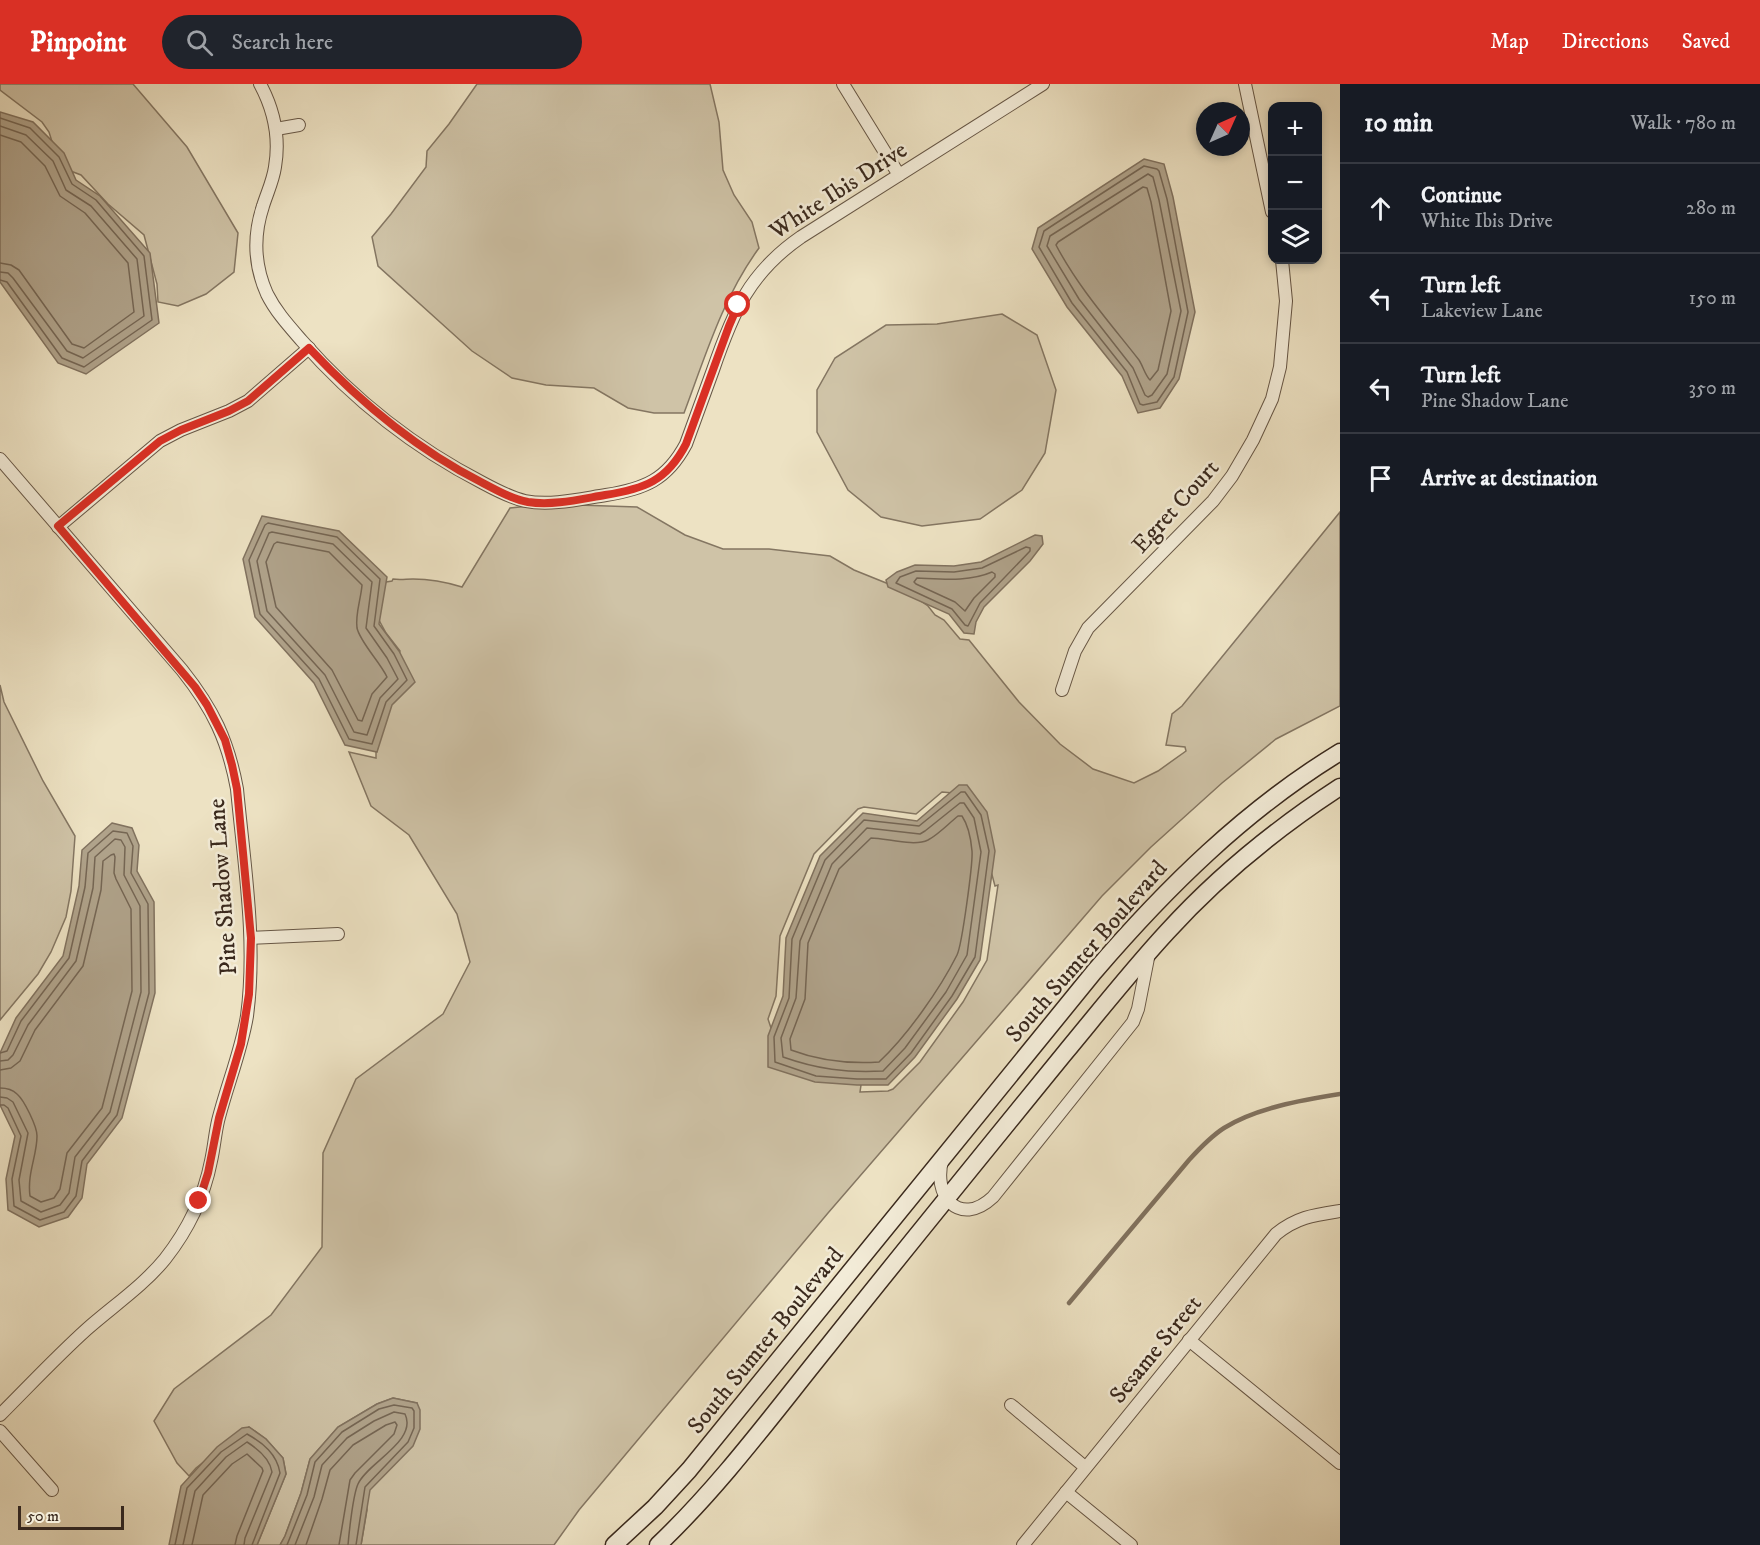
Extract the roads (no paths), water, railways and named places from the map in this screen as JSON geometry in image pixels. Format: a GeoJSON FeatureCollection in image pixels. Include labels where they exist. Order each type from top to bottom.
{"type":"FeatureCollection","features":[{"type":"Feature","properties":{"kind":"main road","name":"South Sumter Boulevard"},"geometry":{"type":"LineString","coordinates":[[614,1545],[655,1507],[689,1470],[1094,972],[1168,889],[1237,827],[1298,780],[1340,753]]}},
{"type":"Feature","properties":{"kind":"main road","name":"South Sumter Boulevard"},"geometry":{"type":"LineString","coordinates":[[658,1545],[732,1465],[1150,951],[1191,907],[1244,859],[1290,822],[1340,787]]}},
{"type":"Feature","properties":{"kind":"street","name":"White Ibis Drive"},"geometry":{"type":"LineString","coordinates":[[260,84],[276,129],[276,156],[275,169],[258,221],[257,264],[267,294],[275,309],[348,388],[398,430],[452,466],[511,496],[527,502],[546,503],[636,489],[659,478],[681,455],[734,314],[743,297],[779,253],[1043,84]]}},
{"type":"Feature","properties":{"kind":"street"},"geometry":{"type":"LineString","coordinates":[[843,84],[899,175]]}},
{"type":"Feature","properties":{"kind":"street"},"geometry":{"type":"LineString","coordinates":[[1245,84],[1272,210]]}},
{"type":"Feature","properties":{"kind":"street"},"geometry":{"type":"LineString","coordinates":[[276,129],[299,125]]}},
{"type":"Feature","properties":{"kind":"street","name":"Egret Court"},"geometry":{"type":"LineString","coordinates":[[1062,690],[1075,651],[1088,628],[1213,501],[1232,476],[1253,440],[1272,399],[1280,367],[1286,302],[1282,264]]}},
{"type":"Feature","properties":{"kind":"street"},"geometry":{"type":"LineString","coordinates":[[58,526],[160,441],[248,401],[309,348]]}},
{"type":"Feature","properties":{"kind":"street","name":"Pine Shadow Lane"},"geometry":{"type":"LineString","coordinates":[[0,459],[182,670],[217,723],[225,740],[237,789],[251,938],[249,994],[241,1044],[219,1118],[205,1185],[192,1216],[174,1246],[152,1273],[86,1329],[0,1415]]}},
{"type":"Feature","properties":{"kind":"street"},"geometry":{"type":"LineString","coordinates":[[251,938],[338,933]]}},
{"type":"Feature","properties":{"kind":"street","name":"South Sumter Boulevard"},"geometry":{"type":"LineString","coordinates":[[947,1198],[956,1207],[968,1210],[982,1206],[993,1197],[1133,1022],[1138,1009],[1150,951]]}},
{"type":"Feature","properties":{"kind":"street"},"geometry":{"type":"LineString","coordinates":[[944,1157],[941,1174],[947,1198]]}},
{"type":"Feature","properties":{"kind":"street","name":"Sesame Street"},"geometry":{"type":"LineString","coordinates":[[1023,1545],[1276,1234],[1285,1226],[1305,1217],[1340,1210]]}},
{"type":"Feature","properties":{"kind":"street"},"geometry":{"type":"LineString","coordinates":[[1189,1340],[1340,1463]]}},
{"type":"Feature","properties":{"kind":"street"},"geometry":{"type":"LineString","coordinates":[[1011,1405],[1086,1467]]}},
{"type":"Feature","properties":{"kind":"street"},"geometry":{"type":"LineString","coordinates":[[0,1431],[52,1490]]}},
{"type":"Feature","properties":{"kind":"street"},"geometry":{"type":"LineString","coordinates":[[1066,1492],[1131,1545]]}},
{"type":"Feature","properties":{"kind":"water"},"geometry":{"type":"Polygon","coordinates":[[[0,112],[33,122],[64,153],[76,180],[100,196],[150,253],[159,323],[86,374],[58,363],[0,282],[0,112]]]}},
{"type":"Feature","properties":{"kind":"water"},"geometry":{"type":"Polygon","coordinates":[[[1144,159],[1164,164],[1173,197],[1195,312],[1179,379],[1160,408],[1138,413],[1122,376],[1067,307],[1032,249],[1038,228],[1144,159]]]}},
{"type":"Feature","properties":{"kind":"water"},"geometry":{"type":"Polygon","coordinates":[[[262,516],[339,531],[387,577],[379,624],[399,651],[415,682],[392,705],[377,752],[345,745],[314,683],[255,617],[243,559],[262,516]]]}},
{"type":"Feature","properties":{"kind":"water"},"geometry":{"type":"Polygon","coordinates":[[[1035,535],[1042,536],[1043,544],[1030,561],[984,607],[976,622],[974,634],[964,633],[949,614],[888,587],[886,580],[897,572],[915,565],[954,566],[981,562],[1035,535]]]}},
{"type":"Feature","properties":{"kind":"water"},"geometry":{"type":"Polygon","coordinates":[[[959,785],[967,785],[987,812],[995,851],[980,960],[957,999],[915,1057],[888,1085],[815,1082],[768,1067],[768,1036],[783,996],[786,938],[820,856],[863,813],[917,821],[959,785]]]}},
{"type":"Feature","properties":{"kind":"water"},"geometry":{"type":"Polygon","coordinates":[[[112,823],[132,828],[139,845],[137,871],[154,902],[155,993],[122,1118],[87,1164],[82,1198],[68,1217],[39,1227],[8,1210],[6,1179],[15,1136],[0,1105],[0,1053],[16,1018],[63,956],[79,886],[82,850],[112,823]]]}},
{"type":"Feature","properties":{"kind":"water"},"geometry":{"type":"Polygon","coordinates":[[[393,1398],[417,1403],[420,1410],[420,1429],[413,1446],[370,1490],[361,1545],[280,1545],[301,1493],[310,1459],[338,1427],[377,1404],[393,1398]]]}},
{"type":"Feature","properties":{"kind":"water"},"geometry":{"type":"Polygon","coordinates":[[[249,1427],[266,1439],[283,1458],[286,1474],[257,1545],[169,1545],[181,1486],[217,1447],[242,1428],[249,1427]]]}},
{"type":"Feature","properties":{"kind":"waterway"},"geometry":{"type":"LineString","coordinates":[[1069,1303],[1189,1160],[1214,1135],[1237,1121],[1265,1110],[1340,1094]]}}]}
